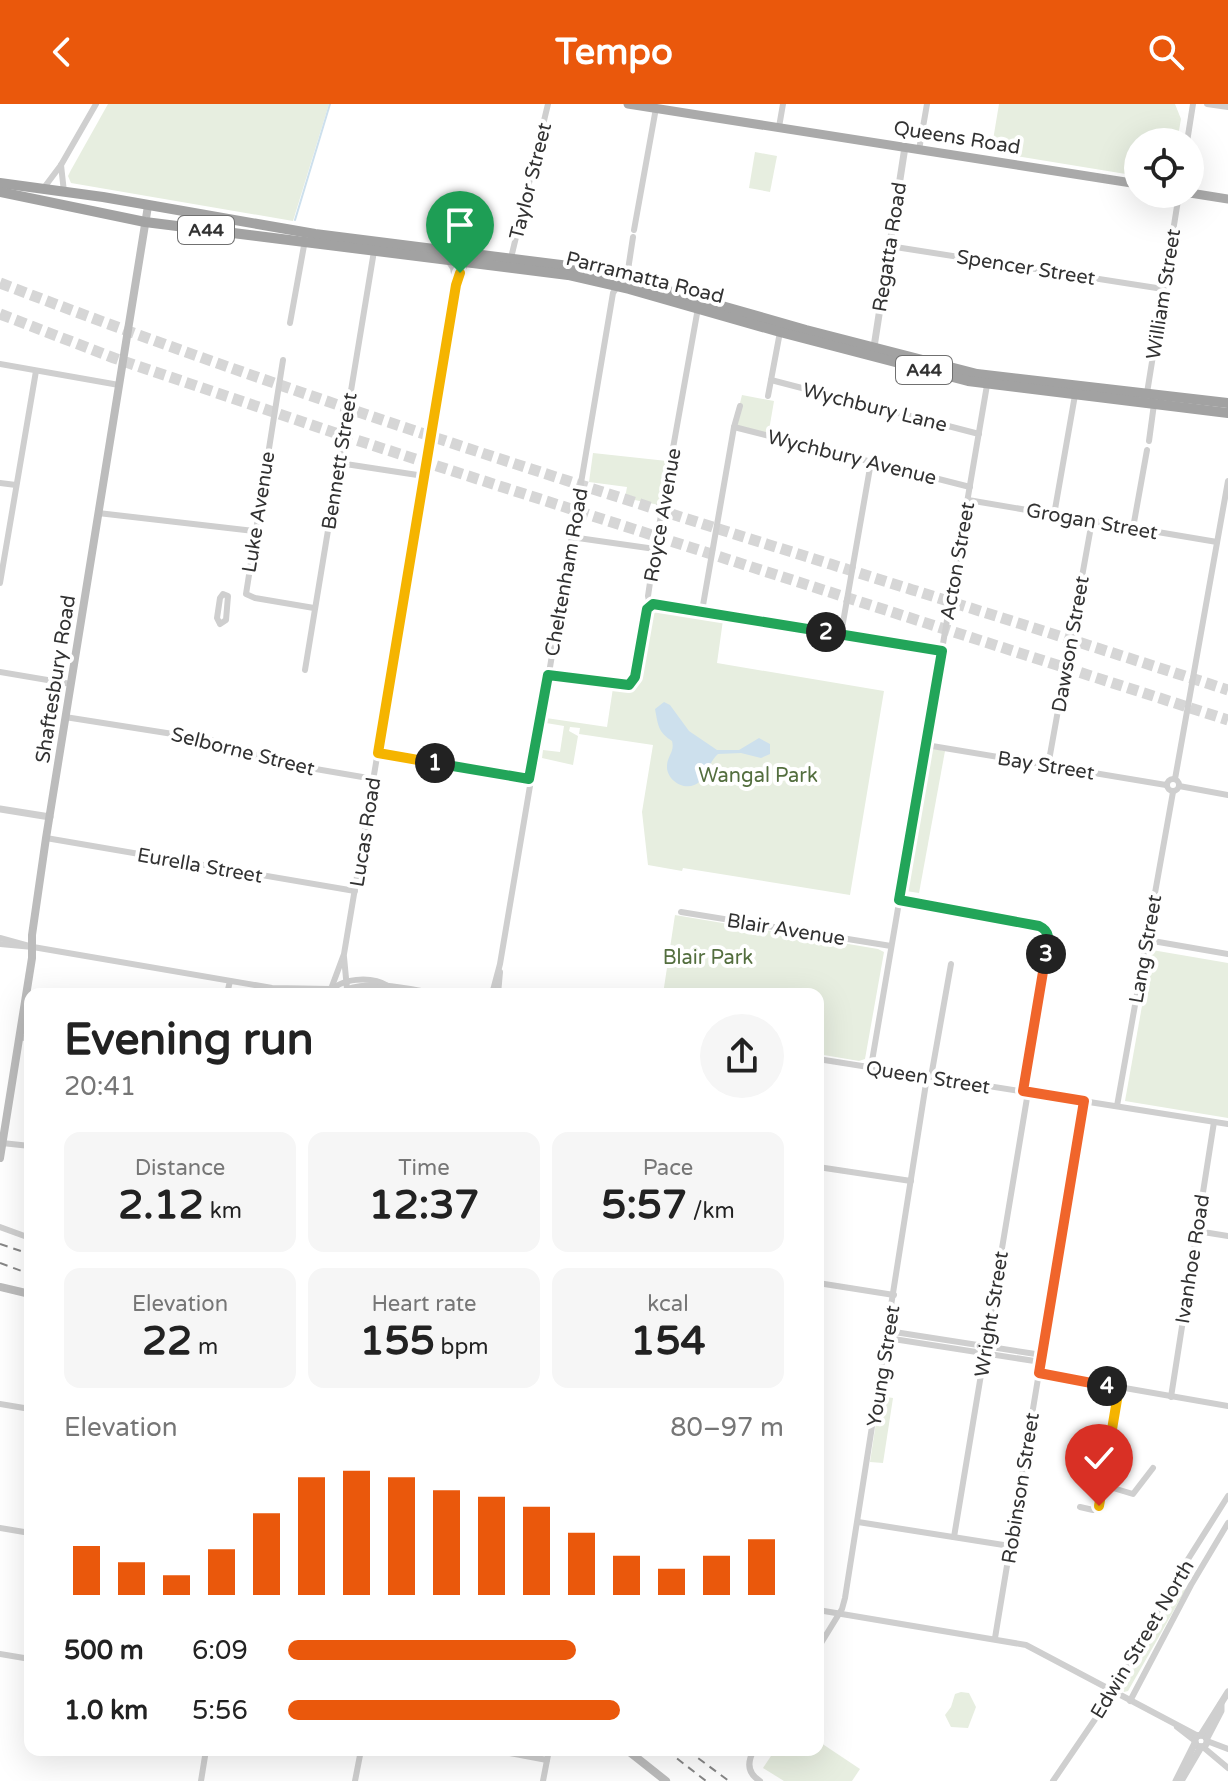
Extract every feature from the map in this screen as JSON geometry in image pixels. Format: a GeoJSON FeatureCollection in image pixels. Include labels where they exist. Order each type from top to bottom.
{"type":"FeatureCollection","features":[{"type":"Feature","properties":{"kind":"highway","name":"Parramatta Road"},"geometry":{"type":"LineString","coordinates":[[0,183],[243,222],[374,251],[621,282],[977,374],[1228,403]]}},
{"type":"Feature","properties":{"kind":"highway","name":"Parramatta Road"},"geometry":{"type":"LineString","coordinates":[[0,192],[145,222],[242,235],[306,237],[569,266],[780,332],[987,385],[1228,413]]}},
{"type":"Feature","properties":{"kind":"highway"},"geometry":{"type":"LineString","coordinates":[[242,235],[243,222]]}},
{"type":"Feature","properties":{"kind":"main road","name":"Queens Road"},"geometry":{"type":"LineString","coordinates":[[628,104],[1124,182]]}},
{"type":"Feature","properties":{"kind":"main road"},"geometry":{"type":"LineString","coordinates":[[1204,195],[1228,199]]}},
{"type":"Feature","properties":{"kind":"main road","name":"Shaftesbury Road"},"geometry":{"type":"LineString","coordinates":[[27,988],[46,838],[148,206]]}},
{"type":"Feature","properties":{"kind":"main road","name":"Shaftesbury Road"},"geometry":{"type":"LineString","coordinates":[[0,1158],[6,1095],[24,1009]]}},
{"type":"Feature","properties":{"kind":"main road"},"geometry":{"type":"LineString","coordinates":[[0,1287],[24,1293]]}},
{"type":"Feature","properties":{"kind":"main road"},"geometry":{"type":"LineString","coordinates":[[635,1756],[666,1781]]}},
{"type":"Feature","properties":{"kind":"street"},"geometry":{"type":"LineString","coordinates":[[43,189],[61,165],[96,104]]}},
{"type":"Feature","properties":{"kind":"street","name":"Taylor Street"},"geometry":{"type":"LineString","coordinates":[[511,258],[548,104]]}},
{"type":"Feature","properties":{"kind":"street"},"geometry":{"type":"LineString","coordinates":[[779,127],[783,104]]}},
{"type":"Feature","properties":{"kind":"street"},"geometry":{"type":"LineString","coordinates":[[919,150],[927,104]]}},
{"type":"Feature","properties":{"kind":"street"},"geometry":{"type":"LineString","coordinates":[[1189,128],[1193,104]]}},
{"type":"Feature","properties":{"kind":"street"},"geometry":{"type":"LineString","coordinates":[[1207,104],[1228,107]]}},
{"type":"Feature","properties":{"kind":"street","name":"Cheltenham Road"},"geometry":{"type":"LineString","coordinates":[[498,988],[529,779],[613,296],[628,270],[656,106]]}},
{"type":"Feature","properties":{"kind":"street","name":"Regatta Road"},"geometry":{"type":"LineString","coordinates":[[874,347],[905,147]]}},
{"type":"Feature","properties":{"kind":"street"},"geometry":{"type":"LineString","coordinates":[[61,165],[64,192]]}},
{"type":"Feature","properties":{"kind":"street","name":"William Street"},"geometry":{"type":"LineString","coordinates":[[1147,393],[1177,208]]}},
{"type":"Feature","properties":{"kind":"street"},"geometry":{"type":"LineString","coordinates":[[290,323],[306,237]]}},
{"type":"Feature","properties":{"kind":"street","name":"Spencer Street"},"geometry":{"type":"LineString","coordinates":[[889,246],[1163,289]]}},
{"type":"Feature","properties":{"kind":"street","name":"Bennett Street"},"geometry":{"type":"LineString","coordinates":[[305,670],[374,251]]}},
{"type":"Feature","properties":{"kind":"street","name":"Lucas Road"},"geometry":{"type":"LineString","coordinates":[[449,261],[456,285]]}},
{"type":"Feature","properties":{"kind":"street","name":"Lucas Road"},"geometry":{"type":"LineString","coordinates":[[332,988],[344,954],[456,285],[466,263]]}},
{"type":"Feature","properties":{"kind":"street","name":"Royce Avenue"},"geometry":{"type":"LineString","coordinates":[[548,675],[629,685],[635,677],[650,605],[648,596],[655,549],[698,308]]}},
{"type":"Feature","properties":{"kind":"street"},"geometry":{"type":"LineString","coordinates":[[768,396],[780,332]]}},
{"type":"Feature","properties":{"kind":"street","name":"Luke Avenue"},"geometry":{"type":"LineString","coordinates":[[283,360],[246,594],[314,608]]}},
{"type":"Feature","properties":{"kind":"street"},"geometry":{"type":"LineString","coordinates":[[0,364],[119,385]]}},
{"type":"Feature","properties":{"kind":"street"},"geometry":{"type":"LineString","coordinates":[[0,583],[36,371]]}},
{"type":"Feature","properties":{"kind":"street","name":"Wychbury Lane"},"geometry":{"type":"LineString","coordinates":[[771,380],[979,434]]}},
{"type":"Feature","properties":{"kind":"street","name":"Acton Street"},"geometry":{"type":"LineString","coordinates":[[871,1067],[987,385]]}},
{"type":"Feature","properties":{"kind":"street"},"geometry":{"type":"LineString","coordinates":[[1054,515],[1075,395]]}},
{"type":"Feature","properties":{"kind":"street"},"geometry":{"type":"LineString","coordinates":[[1149,441],[1154,404]]}},
{"type":"Feature","properties":{"kind":"street"},"geometry":{"type":"LineString","coordinates":[[702,611],[740,406]]}},
{"type":"Feature","properties":{"kind":"street","name":"Wychbury Avenue"},"geometry":{"type":"LineString","coordinates":[[734,427],[970,487]]}},
{"type":"Feature","properties":{"kind":"street"},"geometry":{"type":"LineString","coordinates":[[1133,528],[1147,450]]}},
{"type":"Feature","properties":{"kind":"street"},"geometry":{"type":"LineString","coordinates":[[841,634],[871,462]]}},
{"type":"Feature","properties":{"kind":"street"},"geometry":{"type":"LineString","coordinates":[[339,463],[424,476]]}},
{"type":"Feature","properties":{"kind":"street"},"geometry":{"type":"LineString","coordinates":[[1228,481],[1177,783],[1173,792],[1166,785],[1170,780],[1177,783],[1228,795]]}},
{"type":"Feature","properties":{"kind":"street"},"geometry":{"type":"LineString","coordinates":[[0,483],[16,485]]}},
{"type":"Feature","properties":{"kind":"street","name":"Grogan Street"},"geometry":{"type":"LineString","coordinates":[[968,500],[1217,542]]}},
{"type":"Feature","properties":{"kind":"street"},"geometry":{"type":"LineString","coordinates":[[98,513],[254,531]]}},
{"type":"Feature","properties":{"kind":"street","name":"Dawson Street"},"geometry":{"type":"LineString","coordinates":[[1048,766],[1092,521]]}},
{"type":"Feature","properties":{"kind":"street"},"geometry":{"type":"LineString","coordinates":[[1220,529],[1228,531]]}},
{"type":"Feature","properties":{"kind":"street"},"geometry":{"type":"LineString","coordinates":[[571,537],[655,549]]}},
{"type":"Feature","properties":{"kind":"street"},"geometry":{"type":"LineString","coordinates":[[229,598],[246,594]]}},
{"type":"Feature","properties":{"kind":"street"},"geometry":{"type":"LineString","coordinates":[[650,605],[942,651]]}},
{"type":"Feature","properties":{"kind":"street"},"geometry":{"type":"LineString","coordinates":[[0,672],[71,684]]}},
{"type":"Feature","properties":{"kind":"street","name":"Selborne Street"},"geometry":{"type":"LineString","coordinates":[[65,717],[211,740],[275,762],[374,779]]}},
{"type":"Feature","properties":{"kind":"street","name":"Bay Street"},"geometry":{"type":"LineString","coordinates":[[926,745],[1166,785]]}},
{"type":"Feature","properties":{"kind":"street"},"geometry":{"type":"LineString","coordinates":[[378,753],[529,779]]}},
{"type":"Feature","properties":{"kind":"street","name":"Lang Street"},"geometry":{"type":"LineString","coordinates":[[1117,1106],[1173,792]]}},
{"type":"Feature","properties":{"kind":"street"},"geometry":{"type":"LineString","coordinates":[[0,809],[50,817]]}},
{"type":"Feature","properties":{"kind":"street","name":"Eurella Street"},"geometry":{"type":"LineString","coordinates":[[46,838],[355,891]]}},
{"type":"Feature","properties":{"kind":"street","name":"Wright Street"},"geometry":{"type":"LineString","coordinates":[[899,900],[1044,928],[1048,935],[1026,1092],[954,1537]]}},
{"type":"Feature","properties":{"kind":"street","name":"Blair Avenue"},"geometry":{"type":"LineString","coordinates":[[681,912],[891,946]]}},
{"type":"Feature","properties":{"kind":"street"},"geometry":{"type":"LineString","coordinates":[[1147,940],[1228,954]]}},
{"type":"Feature","properties":{"kind":"street"},"geometry":{"type":"LineString","coordinates":[[0,941],[273,988]]}},
{"type":"Feature","properties":{"kind":"street","name":"Lucas Road"},"geometry":{"type":"LineString","coordinates":[[344,954],[345,988]]}},
{"type":"Feature","properties":{"kind":"street","name":"Cheltenham Road"},"geometry":{"type":"LineString","coordinates":[[494,988],[500,964]]}},
{"type":"Feature","properties":{"kind":"street","name":"Young Street"},"geometry":{"type":"LineString","coordinates":[[824,1639],[845,1601],[911,1181],[951,964]]}},
{"type":"Feature","properties":{"kind":"street"},"geometry":{"type":"LineString","coordinates":[[228,988],[230,981]]}},
{"type":"Feature","properties":{"kind":"street"},"geometry":{"type":"LineString","coordinates":[[350,988],[363,985],[400,988]]}},
{"type":"Feature","properties":{"kind":"street"},"geometry":{"type":"LineString","coordinates":[[20,1037],[24,1038]]}},
{"type":"Feature","properties":{"kind":"street","name":"Queen Street"},"geometry":{"type":"LineString","coordinates":[[824,1060],[1228,1124]]}},
{"type":"Feature","properties":{"kind":"street","name":"Robinson Street"},"geometry":{"type":"LineString","coordinates":[[995,1638],[1084,1101]]}},
{"type":"Feature","properties":{"kind":"street","name":"Ivanhoe Road"},"geometry":{"type":"LineString","coordinates":[[1171,1397],[1214,1122]]}},
{"type":"Feature","properties":{"kind":"street"},"geometry":{"type":"LineString","coordinates":[[1,1143],[24,1145]]}},
{"type":"Feature","properties":{"kind":"street"},"geometry":{"type":"LineString","coordinates":[[824,1168],[911,1181]]}},
{"type":"Feature","properties":{"kind":"street"},"geometry":{"type":"LineString","coordinates":[[0,1227],[24,1236]]}},
{"type":"Feature","properties":{"kind":"street"},"geometry":{"type":"LineString","coordinates":[[1197,1231],[1228,1236]]}},
{"type":"Feature","properties":{"kind":"street"},"geometry":{"type":"LineString","coordinates":[[824,1284],[894,1295]]}},
{"type":"Feature","properties":{"kind":"street"},"geometry":{"type":"LineString","coordinates":[[888,1334],[1041,1358]]}},
{"type":"Feature","properties":{"kind":"street"},"geometry":{"type":"LineString","coordinates":[[1039,1373],[1228,1406]]}},
{"type":"Feature","properties":{"kind":"street"},"geometry":{"type":"LineString","coordinates":[[1080,1507],[1097,1509],[1119,1388]]}},
{"type":"Feature","properties":{"kind":"street"},"geometry":{"type":"LineString","coordinates":[[0,1404],[24,1408]]}},
{"type":"Feature","properties":{"kind":"street"},"geometry":{"type":"LineString","coordinates":[[1103,1485],[1133,1494],[1153,1468]]}},
{"type":"Feature","properties":{"kind":"street","name":"Edwin Street North"},"geometry":{"type":"LineString","coordinates":[[1053,1781],[1113,1693],[1173,1583],[1228,1496]]}},
{"type":"Feature","properties":{"kind":"street"},"geometry":{"type":"LineString","coordinates":[[858,1522],[1010,1546]]}},
{"type":"Feature","properties":{"kind":"street","name":"Edwin Street North"},"geometry":{"type":"LineString","coordinates":[[1130,1701],[1191,1585],[1228,1523]]}},
{"type":"Feature","properties":{"kind":"street"},"geometry":{"type":"LineString","coordinates":[[0,1528],[24,1532]]}},
{"type":"Feature","properties":{"kind":"street"},"geometry":{"type":"LineString","coordinates":[[824,1611],[1026,1645],[1201,1741],[1228,1749]]}},
{"type":"Feature","properties":{"kind":"street"},"geometry":{"type":"LineString","coordinates":[[0,1654],[24,1658]]}},
{"type":"Feature","properties":{"kind":"street"},"geometry":{"type":"LineString","coordinates":[[1179,1781],[1215,1709],[1228,1692]]}},
{"type":"Feature","properties":{"kind":"street"},"geometry":{"type":"LineString","coordinates":[[1201,1741],[1228,1768]]}},
{"type":"Feature","properties":{"kind":"street"},"geometry":{"type":"LineString","coordinates":[[201,1781],[205,1756]]}},
{"type":"Feature","properties":{"kind":"street"},"geometry":{"type":"LineString","coordinates":[[355,1781],[360,1756]]}},
{"type":"Feature","properties":{"kind":"street"},"geometry":{"type":"LineString","coordinates":[[526,1756],[547,1760]]}},
{"type":"Feature","properties":{"kind":"street"},"geometry":{"type":"LineString","coordinates":[[543,1781],[548,1756]]}},
{"type":"Feature","properties":{"kind":"street"},"geometry":{"type":"LineString","coordinates":[[752,1756],[749,1768],[760,1781]]}},
{"type":"Feature","properties":{"kind":"green space"},"geometry":{"type":"Polygon","coordinates":[[[108,104],[329,104],[293,221],[71,183],[68,176],[108,104]]]}},
{"type":"Feature","properties":{"kind":"green space"},"geometry":{"type":"Polygon","coordinates":[[[999,104],[1175,104],[1181,119],[1179,128],[1124,128],[1124,174],[991,152],[999,104]]]}},
{"type":"Feature","properties":{"kind":"green space"},"geometry":{"type":"Polygon","coordinates":[[[755,152],[777,156],[770,192],[749,188],[755,152]]]}},
{"type":"Feature","properties":{"kind":"green space"},"geometry":{"type":"Polygon","coordinates":[[[742,395],[774,401],[768,436],[734,427],[742,395]]]}},
{"type":"Feature","properties":{"kind":"green space"},"geometry":{"type":"Polygon","coordinates":[[[593,453],[667,461],[659,505],[625,498],[627,487],[589,482],[593,453]]]}},
{"type":"Feature","properties":{"kind":"green space","name":"Wangal Park"},"geometry":{"type":"Polygon","coordinates":[[[653,611],[723,620],[717,663],[884,691],[850,895],[648,865],[642,812],[653,745],[579,734],[580,728],[570,727],[569,731],[578,736],[573,765],[542,758],[543,750],[560,752],[564,726],[546,723],[546,718],[607,727],[613,688],[627,690],[638,681],[650,616],[653,611]]]}},
{"type":"Feature","properties":{"kind":"green space"},"geometry":{"type":"Polygon","coordinates":[[[930,748],[945,751],[919,893],[906,891],[930,748]]]}},
{"type":"Feature","properties":{"kind":"green space","name":"Blair Park"},"geometry":{"type":"Polygon","coordinates":[[[675,915],[884,952],[865,1059],[859,1061],[824,1055],[824,988],[664,988],[675,915]]]}},
{"type":"Feature","properties":{"kind":"green space"},"geometry":{"type":"Polygon","coordinates":[[[1152,950],[1228,963],[1228,1118],[1125,1101],[1152,950]]]}},
{"type":"Feature","properties":{"kind":"green space"},"geometry":{"type":"Polygon","coordinates":[[[880,1396],[893,1398],[883,1463],[870,1462],[880,1396]]]}},
{"type":"Feature","properties":{"kind":"green space"},"geometry":{"type":"Polygon","coordinates":[[[1178,1586],[1186,1589],[1128,1691],[1124,1692],[1122,1683],[1178,1586]]]}},
{"type":"Feature","properties":{"kind":"green space"},"geometry":{"type":"Polygon","coordinates":[[[969,1693],[976,1707],[968,1728],[951,1727],[945,1715],[955,1694],[969,1693]]]}},
{"type":"Feature","properties":{"kind":"green space"},"geometry":{"type":"Polygon","coordinates":[[[824,1745],[860,1769],[852,1781],[784,1781],[763,1768],[771,1756],[824,1756],[824,1745]]]}},
{"type":"Feature","properties":{"kind":"water"},"geometry":{"type":"Polygon","coordinates":[[[664,702],[670,705],[689,731],[717,750],[739,750],[759,738],[770,744],[770,754],[761,758],[741,753],[718,754],[695,785],[679,784],[668,771],[672,741],[659,728],[655,709],[664,702]]]}},
{"type":"Feature","properties":{"kind":"waterway"},"geometry":{"type":"LineString","coordinates":[[295,220],[330,104]]}},
{"type":"Feature","properties":{"kind":"tunnel"},"geometry":{"type":"LineString","coordinates":[[0,283],[151,340],[457,445],[1228,690]]}},
{"type":"Feature","properties":{"kind":"tunnel"},"geometry":{"type":"LineString","coordinates":[[0,314],[114,358],[350,438],[1228,720]]}},
{"type":"Feature","properties":{"kind":"railway"},"geometry":{"type":"LineString","coordinates":[[0,1244],[24,1252]]}},
{"type":"Feature","properties":{"kind":"railway"},"geometry":{"type":"LineString","coordinates":[[0,1263],[24,1272]]}},
{"type":"Feature","properties":{"kind":"railway"},"geometry":{"type":"LineString","coordinates":[[674,1756],[706,1781]]}},
{"type":"Feature","properties":{"kind":"railway"},"geometry":{"type":"LineString","coordinates":[[695,1756],[729,1781]]}},
{"type":"Feature","properties":{"kind":"route"},"geometry":{"type":"LineString","coordinates":[[460,273],[378,753],[529,779],[548,675],[629,685],[635,677],[647,609],[653,604],[942,651],[899,900],[1039,926],[1047,931],[1042,981],[1023,1091],[1084,1101],[1039,1373],[1119,1388],[1099,1506]]}}]}
